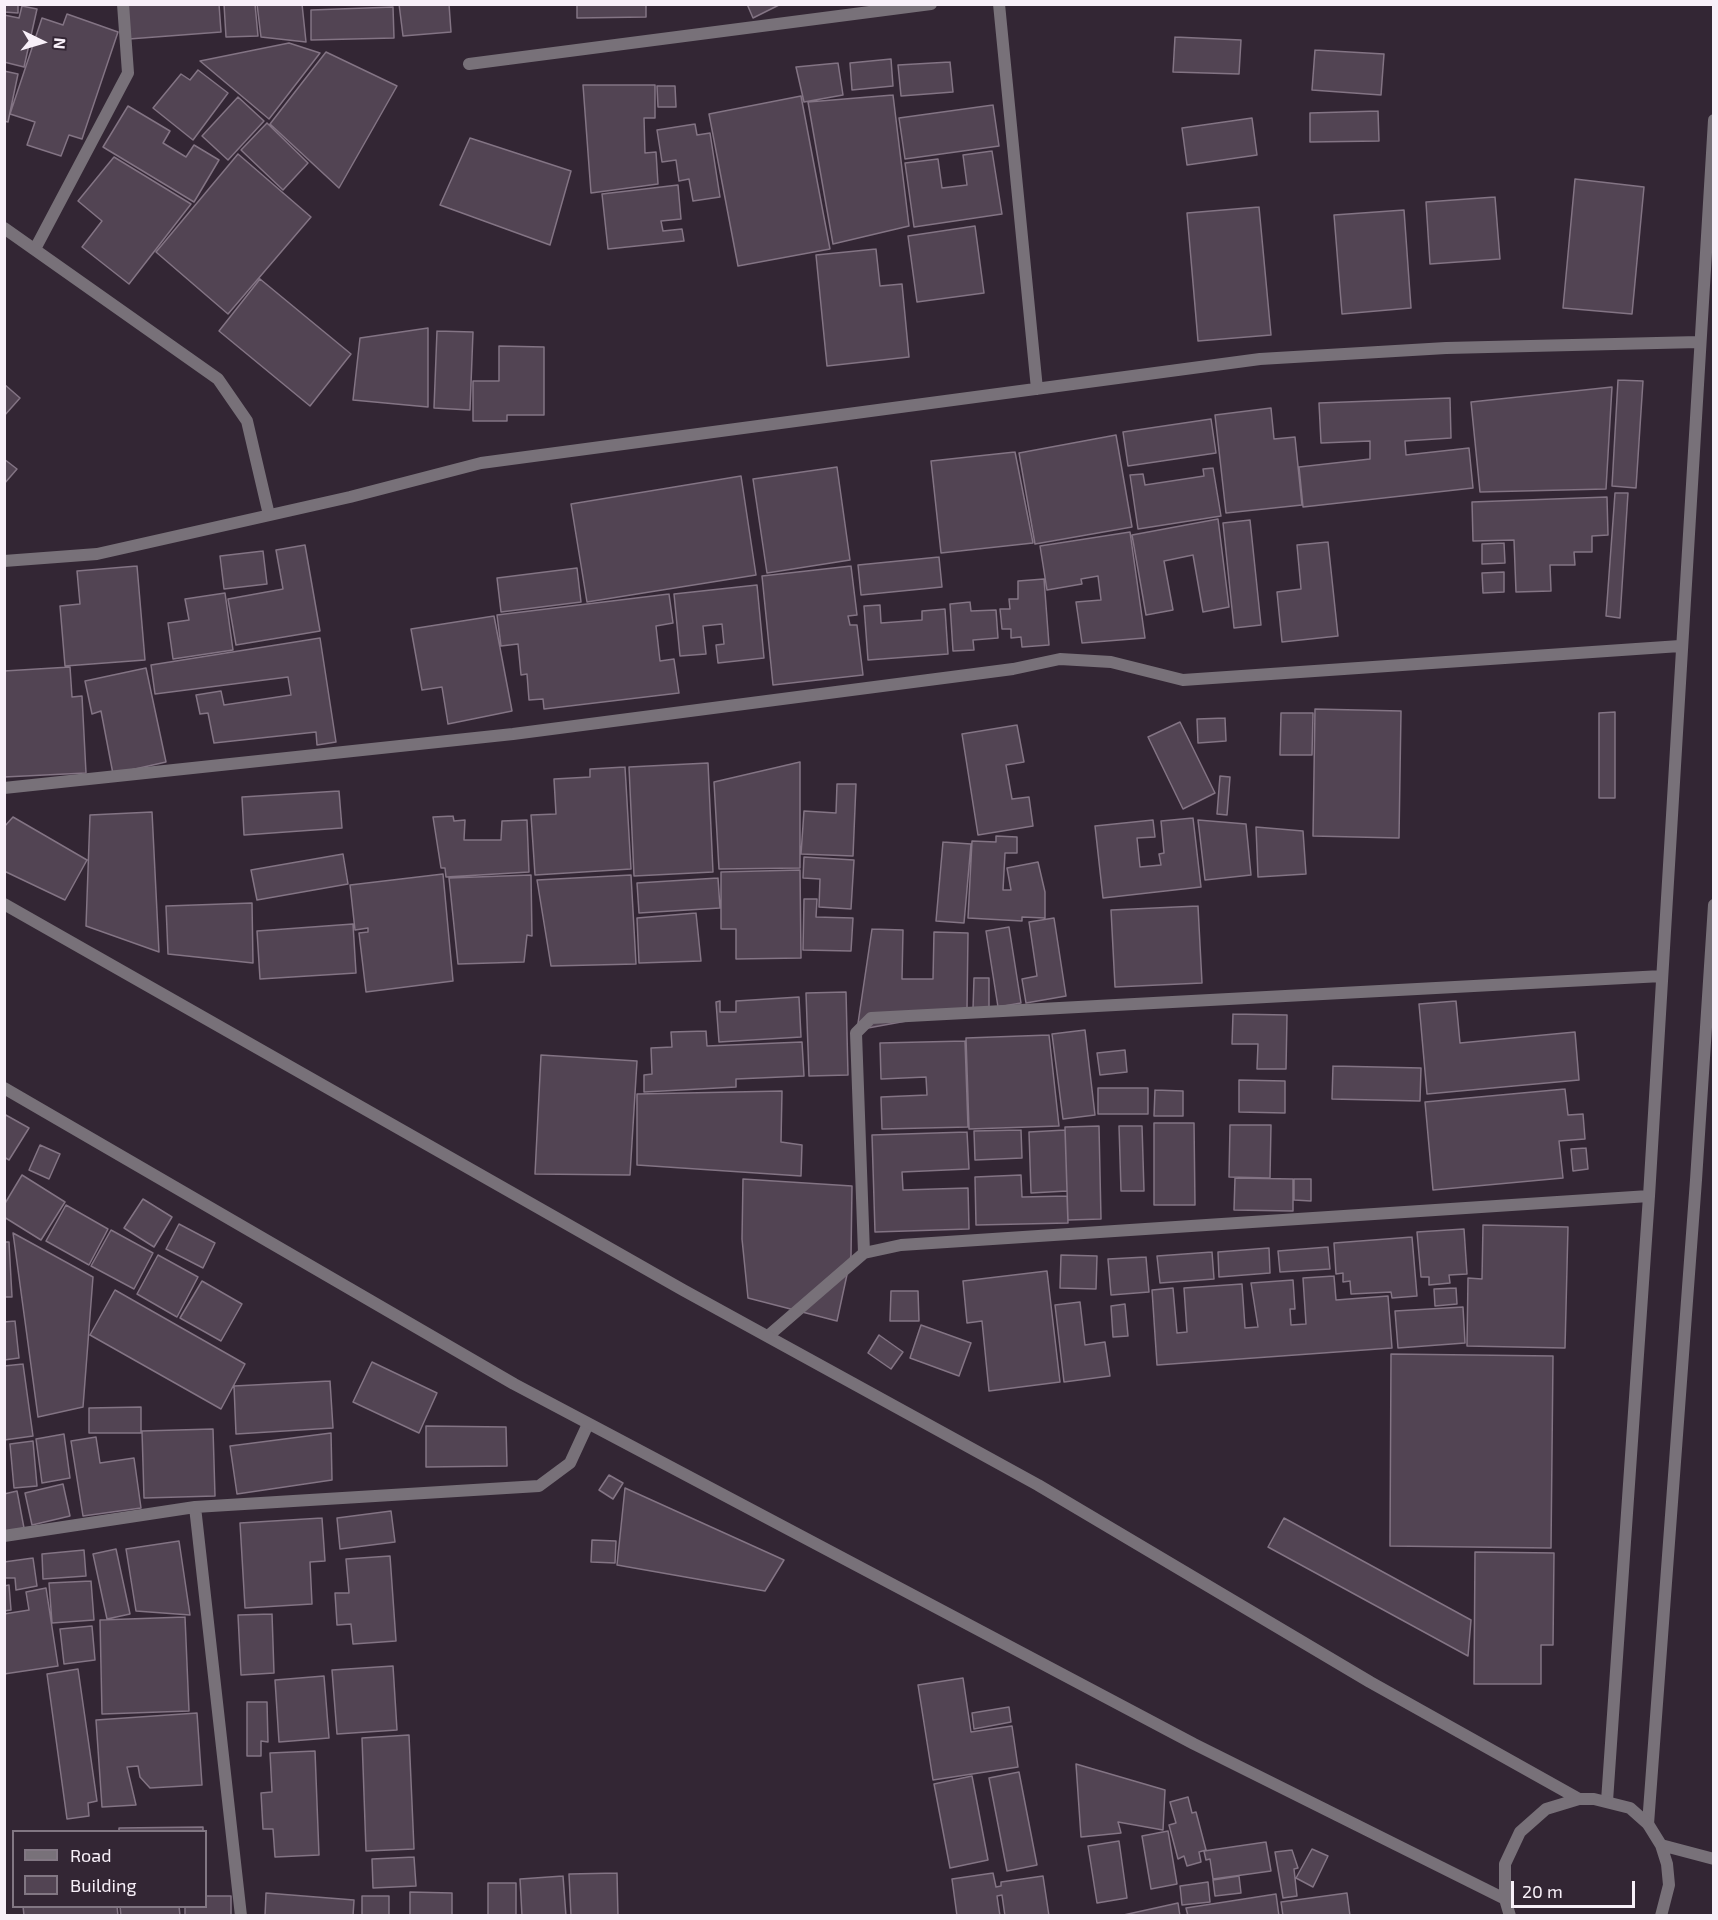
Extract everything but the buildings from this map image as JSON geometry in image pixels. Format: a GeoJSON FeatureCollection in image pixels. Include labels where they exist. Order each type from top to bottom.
{"type":"FeatureCollection","features":[{"type":"Feature","properties":{"kind":"street"},"geometry":{"type":"LineString","coordinates":[[35,249],[128,73],[123,4]]}},
{"type":"Feature","properties":{"kind":"street"},"geometry":{"type":"LineString","coordinates":[[469,64],[931,4]]}},
{"type":"Feature","properties":{"kind":"street"},"geometry":{"type":"LineString","coordinates":[[999,4],[1037,389]]}},
{"type":"Feature","properties":{"kind":"street"},"geometry":{"type":"LineString","coordinates":[[1607,1801],[1649,1196],[1713,120]]}},
{"type":"Feature","properties":{"kind":"street"},"geometry":{"type":"LineString","coordinates":[[4,228],[218,379],[246,421],[268,515]]}},
{"type":"Feature","properties":{"kind":"street"},"geometry":{"type":"LineString","coordinates":[[4,561],[97,554],[481,463],[1260,359],[1446,348],[1699,342]]}},
{"type":"Feature","properties":{"kind":"street"},"geometry":{"type":"LineString","coordinates":[[4,789],[513,735],[1013,669],[1060,658],[1111,662],[1183,680],[1680,646]]}},
{"type":"Feature","properties":{"kind":"street"},"geometry":{"type":"LineString","coordinates":[[4,904],[768,1336],[1038,1485],[1370,1682],[1580,1799]]}},
{"type":"Feature","properties":{"kind":"street"},"geometry":{"type":"LineString","coordinates":[[1648,1824],[1696,1180],[1713,905]]}},
{"type":"Feature","properties":{"kind":"street"},"geometry":{"type":"LineString","coordinates":[[864,1253],[856,1033],[871,1018],[1662,976]]}},
{"type":"Feature","properties":{"kind":"street"},"geometry":{"type":"LineString","coordinates":[[4,1088],[514,1384],[588,1424],[1194,1744],[1505,1899]]}},
{"type":"Feature","properties":{"kind":"street"},"geometry":{"type":"LineString","coordinates":[[768,1336],[864,1253],[901,1245],[1649,1196]]}},
{"type":"Feature","properties":{"kind":"street"},"geometry":{"type":"LineString","coordinates":[[4,1536],[195,1508],[539,1486],[570,1463],[588,1424]]}},
{"type":"Feature","properties":{"kind":"street"},"geometry":{"type":"LineString","coordinates":[[195,1508],[241,1916]]}},
{"type":"Feature","properties":{"kind":"street"},"geometry":{"type":"LineString","coordinates":[[1510,1916],[1505,1899],[1505,1864],[1520,1832],[1546,1809],[1580,1799],[1607,1801],[1629,1808],[1648,1824],[1661,1845],[1667,1864],[1669,1885],[1661,1916]]}},
{"type":"Feature","properties":{"kind":"street"},"geometry":{"type":"LineString","coordinates":[[1661,1845],[1713,1859]]}}]}
